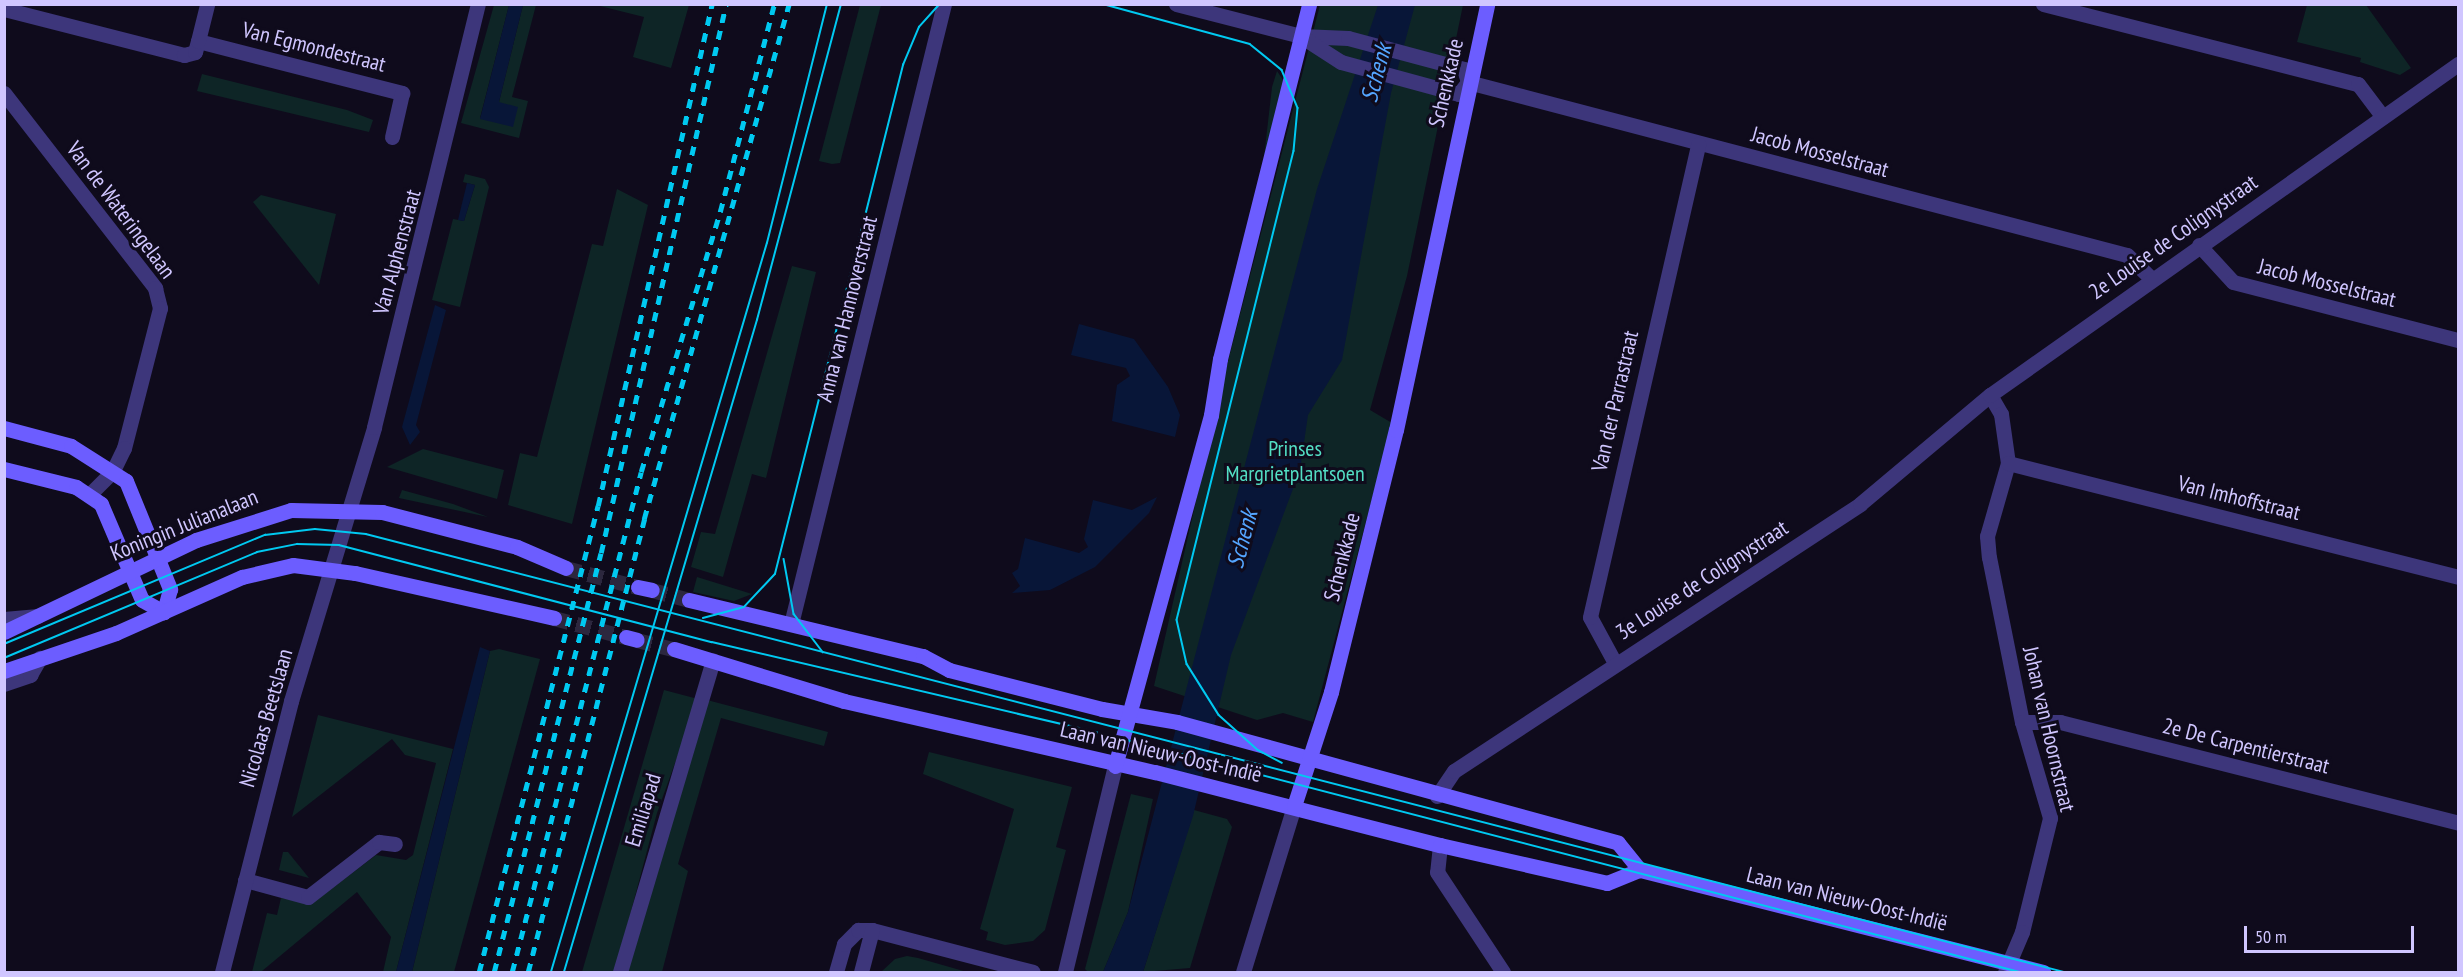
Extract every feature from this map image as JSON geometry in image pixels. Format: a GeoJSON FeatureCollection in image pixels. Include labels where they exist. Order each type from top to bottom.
{"type":"FeatureCollection","features":[{"type":"Feature","properties":{"kind":"main road"},"geometry":{"type":"LineString","coordinates":[[1115,766],[1211,415],[1220,359],[1309,4]]}},
{"type":"Feature","properties":{"kind":"main road","name":"Schenkkade"},"geometry":{"type":"LineString","coordinates":[[1294,806],[1307,759],[1331,692],[1396,430],[1468,82],[1487,4]]}},
{"type":"Feature","properties":{"kind":"main road"},"geometry":{"type":"LineString","coordinates":[[4,428],[71,446],[113,471],[134,492],[170,589],[164,612]]}},
{"type":"Feature","properties":{"kind":"main road"},"geometry":{"type":"LineString","coordinates":[[4,469],[89,495],[112,522],[142,600],[164,612]]}},
{"type":"Feature","properties":{"kind":"main road"},"geometry":{"type":"LineString","coordinates":[[349,508],[517,547],[566,568]]}},
{"type":"Feature","properties":{"kind":"main road","name":"Koningin Julianalaan"},"geometry":{"type":"LineString","coordinates":[[4,632],[44,616],[159,557],[268,514],[349,508]]}},
{"type":"Feature","properties":{"kind":"main road"},"geometry":{"type":"LineString","coordinates":[[4,671],[164,612],[242,577],[293,565],[332,568],[554,618]]}},
{"type":"Feature","properties":{"kind":"main road","name":"Laan van Nieuw-Oost-Indië"},"geometry":{"type":"LineString","coordinates":[[689,600],[923,656],[949,670],[1171,721],[1437,796],[1618,843],[1640,870]]}},
{"type":"Feature","properties":{"kind":"main road","name":"Laan van Nieuw-Oost-Indië"},"geometry":{"type":"LineString","coordinates":[[674,649],[844,701],[1115,766],[1155,772],[1440,845],[1607,882],[1640,870],[2006,968],[2043,972]]}},
{"type":"Feature","properties":{"kind":"street"},"geometry":{"type":"LineString","coordinates":[[4,9],[184,56],[195,52],[207,4]]}},
{"type":"Feature","properties":{"kind":"street","name":"Van Alphenstraat"},"geometry":{"type":"LineString","coordinates":[[332,568],[436,188],[448,125],[478,4]]}},
{"type":"Feature","properties":{"kind":"street","name":"Anna van Hannoverstraat"},"geometry":{"type":"LineString","coordinates":[[791,624],[944,4]]}},
{"type":"Feature","properties":{"kind":"street"},"geometry":{"type":"LineString","coordinates":[[1176,4],[1301,36],[1348,38],[1407,53],[1464,69],[1468,82],[1459,93],[1341,62],[1301,36]]}},
{"type":"Feature","properties":{"kind":"street"},"geometry":{"type":"LineString","coordinates":[[2043,4],[2358,84],[2383,117]]}},
{"type":"Feature","properties":{"kind":"street","name":"Van Egmondestraat"},"geometry":{"type":"LineString","coordinates":[[198,41],[402,93],[392,137]]}},
{"type":"Feature","properties":{"kind":"street","name":"2e Louise de Colignystraat"},"geometry":{"type":"LineString","coordinates":[[1990,395],[2199,245],[2458,66]]}},
{"type":"Feature","properties":{"kind":"street","name":"Jacob Mosselstraat"},"geometry":{"type":"LineString","coordinates":[[1468,82],[2127,255],[2152,279]]}},
{"type":"Feature","properties":{"kind":"street","name":"Van de Wateringelaan"},"geometry":{"type":"LineString","coordinates":[[4,93],[155,288],[160,308],[124,448],[113,471],[89,495]]}},
{"type":"Feature","properties":{"kind":"street","name":"Van der Parrastraat"},"geometry":{"type":"LineString","coordinates":[[1614,663],[1590,617],[1698,144]]}},
{"type":"Feature","properties":{"kind":"street","name":"Jacob Mosselstraat"},"geometry":{"type":"LineString","coordinates":[[2199,245],[2233,282],[2458,340]]}},
{"type":"Feature","properties":{"kind":"street"},"geometry":{"type":"LineString","coordinates":[[1990,395],[2001,414],[2008,463]]}},
{"type":"Feature","properties":{"kind":"street","name":"3e Louise de Colignystraat"},"geometry":{"type":"LineString","coordinates":[[1437,796],[1454,771],[1614,663],[1860,504],[1990,395]]}},
{"type":"Feature","properties":{"kind":"street","name":"Johan van Hoornstraat"},"geometry":{"type":"LineString","coordinates":[[2006,968],[2022,932],[2050,818],[2022,722],[1987,536],[2008,463]]}},
{"type":"Feature","properties":{"kind":"street","name":"Van Imhoffstraat"},"geometry":{"type":"LineString","coordinates":[[2008,463],[2458,577]]}},
{"type":"Feature","properties":{"kind":"street","name":"Nicolaas Beetslaan"},"geometry":{"type":"LineString","coordinates":[[222,972],[245,880],[332,568]]}},
{"type":"Feature","properties":{"kind":"street","name":"Koningin Julianalaan"},"geometry":{"type":"LineString","coordinates":[[4,619],[44,616]]}},
{"type":"Feature","properties":{"kind":"street"},"geometry":{"type":"LineString","coordinates":[[4,684],[30,675],[40,658]]}},
{"type":"Feature","properties":{"kind":"street","name":"Emiliapad"},"geometry":{"type":"LineString","coordinates":[[620,972],[714,662]]}},
{"type":"Feature","properties":{"kind":"street","name":"2e De Carpentierstraat"},"geometry":{"type":"LineString","coordinates":[[2022,722],[2060,722],[2458,823]]}},
{"type":"Feature","properties":{"kind":"street"},"geometry":{"type":"LineString","coordinates":[[1065,972],[1115,766]]}},
{"type":"Feature","properties":{"kind":"street","name":"Schenkkade"},"geometry":{"type":"LineString","coordinates":[[1243,972],[1294,806]]}},
{"type":"Feature","properties":{"kind":"street"},"geometry":{"type":"LineString","coordinates":[[245,880],[308,897],[379,842],[395,844]]}},
{"type":"Feature","properties":{"kind":"street"},"geometry":{"type":"LineString","coordinates":[[1440,845],[1437,872],[1503,972]]}},
{"type":"Feature","properties":{"kind":"street"},"geometry":{"type":"LineString","coordinates":[[836,972],[844,944],[858,930],[872,930],[1033,972]]}},
{"type":"Feature","properties":{"kind":"street"},"geometry":{"type":"LineString","coordinates":[[861,972],[872,930]]}},
{"type":"Feature","properties":{"kind":"green space"},"geometry":{"type":"Polygon","coordinates":[[[494,5],[509,5],[480,118],[499,102],[523,5],[536,5],[512,97],[528,101],[519,138],[461,123],[494,5]]]}},
{"type":"Feature","properties":{"kind":"green space"},"geometry":{"type":"Polygon","coordinates":[[[596,5],[689,5],[671,68],[633,57],[644,17],[596,5]]]}},
{"type":"Feature","properties":{"kind":"green space"},"geometry":{"type":"Polygon","coordinates":[[[860,5],[881,5],[840,163],[832,164],[819,161],[860,5]]]}},
{"type":"Feature","properties":{"kind":"green space","name":"Prinses Margrietplantsoen"},"geometry":{"type":"Polygon","coordinates":[[[1320,5],[1463,5],[1407,276],[1370,410],[1392,423],[1313,722],[1283,713],[1257,720],[1154,686],[1226,369],[1320,5]]]}},
{"type":"Feature","properties":{"kind":"green space"},"geometry":{"type":"Polygon","coordinates":[[[2307,5],[2366,5],[2411,68],[2400,75],[2360,62],[2361,58],[2297,42],[2307,5]]]}},
{"type":"Feature","properties":{"kind":"green space"},"geometry":{"type":"Polygon","coordinates":[[[1277,71],[1285,83],[1264,157],[1272,87],[1277,71]]]}},
{"type":"Feature","properties":{"kind":"green space"},"geometry":{"type":"Polygon","coordinates":[[[202,74],[347,110],[373,120],[369,132],[197,91],[202,74]]]}},
{"type":"Feature","properties":{"kind":"green space"},"geometry":{"type":"Polygon","coordinates":[[[465,174],[485,179],[489,187],[460,307],[432,300],[453,219],[464,221],[475,185],[463,182],[465,174]]]}},
{"type":"Feature","properties":{"kind":"green space"},"geometry":{"type":"Polygon","coordinates":[[[617,189],[648,205],[572,524],[508,505],[520,453],[537,457],[592,244],[603,246],[617,189]]]}},
{"type":"Feature","properties":{"kind":"green space"},"geometry":{"type":"Polygon","coordinates":[[[261,195],[336,214],[319,285],[253,202],[261,195]]]}},
{"type":"Feature","properties":{"kind":"green space"},"geometry":{"type":"Polygon","coordinates":[[[792,266],[816,272],[766,478],[752,474],[723,577],[691,567],[701,532],[715,534],[792,266]]]}},
{"type":"Feature","properties":{"kind":"green space"},"geometry":{"type":"Polygon","coordinates":[[[423,449],[504,470],[497,499],[387,467],[423,449]]]}},
{"type":"Feature","properties":{"kind":"green space"},"geometry":{"type":"Polygon","coordinates":[[[402,490],[453,504],[488,517],[399,498],[402,490]]]}},
{"type":"Feature","properties":{"kind":"green space"},"geometry":{"type":"Polygon","coordinates":[[[697,577],[752,594],[734,601],[693,592],[697,577]]]}},
{"type":"Feature","properties":{"kind":"green space"},"geometry":{"type":"Polygon","coordinates":[[[499,649],[540,659],[454,972],[412,972],[490,651],[499,649]]]}},
{"type":"Feature","properties":{"kind":"green space"},"geometry":{"type":"Polygon","coordinates":[[[664,690],[698,699],[657,813],[615,972],[582,972],[664,690]]]}},
{"type":"Feature","properties":{"kind":"green space"},"geometry":{"type":"Polygon","coordinates":[[[707,700],[828,732],[824,746],[721,718],[678,864],[688,871],[662,972],[627,972],[707,700]]]}},
{"type":"Feature","properties":{"kind":"green space"},"geometry":{"type":"Polygon","coordinates":[[[318,715],[453,749],[396,972],[383,972],[391,937],[357,892],[262,971],[252,972],[267,913],[277,915],[281,898],[313,903],[376,855],[406,860],[413,855],[436,763],[405,755],[392,739],[292,817],[318,715]]]}},
{"type":"Feature","properties":{"kind":"green space"},"geometry":{"type":"Polygon","coordinates":[[[929,752],[1072,787],[1056,847],[1066,850],[1045,930],[1033,941],[1005,945],[986,940],[988,932],[980,929],[1014,809],[923,774],[929,752]]]}},
{"type":"Feature","properties":{"kind":"green space"},"geometry":{"type":"Polygon","coordinates":[[[1131,794],[1153,799],[1128,912],[1103,972],[1088,972],[1085,969],[1131,794]]]}},
{"type":"Feature","properties":{"kind":"green space"},"geometry":{"type":"Polygon","coordinates":[[[1194,810],[1227,819],[1232,827],[1190,968],[1143,972],[1194,810]]]}},
{"type":"Feature","properties":{"kind":"green space"},"geometry":{"type":"Polygon","coordinates":[[[283,852],[288,852],[309,878],[279,870],[283,852]]]}},
{"type":"Feature","properties":{"kind":"green space"},"geometry":{"type":"Polygon","coordinates":[[[907,956],[967,972],[881,972],[895,959],[907,956]]]}},
{"type":"Feature","properties":{"kind":"water"},"geometry":{"type":"Polygon","coordinates":[[[509,5],[523,5],[499,102],[518,107],[513,127],[480,119],[509,5]]]}},
{"type":"Feature","properties":{"kind":"water","name":"Schenk"},"geometry":{"type":"Polygon","coordinates":[[[1378,5],[1415,5],[1391,93],[1342,360],[1308,415],[1300,470],[1231,655],[1193,816],[1143,972],[1103,972],[1128,912],[1317,189],[1378,5]]]}},
{"type":"Feature","properties":{"kind":"water"},"geometry":{"type":"Polygon","coordinates":[[[467,183],[475,185],[464,221],[458,220],[467,183]]]}},
{"type":"Feature","properties":{"kind":"water"},"geometry":{"type":"Polygon","coordinates":[[[435,305],[446,310],[416,425],[420,432],[410,445],[402,427],[435,305]]]}},
{"type":"Feature","properties":{"kind":"water"},"geometry":{"type":"Polygon","coordinates":[[[1079,324],[1134,339],[1168,387],[1180,415],[1175,437],[1112,421],[1117,385],[1130,376],[1126,368],[1071,355],[1079,324]]]}},
{"type":"Feature","properties":{"kind":"water"},"geometry":{"type":"Polygon","coordinates":[[[1157,497],[1149,513],[1095,567],[1050,590],[1012,593],[1020,586],[1012,573],[1018,569],[1025,538],[1079,553],[1088,547],[1084,539],[1093,500],[1132,510],[1157,497]]]}},
{"type":"Feature","properties":{"kind":"water"},"geometry":{"type":"Polygon","coordinates":[[[480,647],[490,651],[412,972],[396,972],[480,647]]]}},
{"type":"Feature","properties":{"kind":"tunnel"},"geometry":{"type":"LineString","coordinates":[[566,568],[638,587]]}},
{"type":"Feature","properties":{"kind":"tunnel"},"geometry":{"type":"LineString","coordinates":[[652,590],[689,600]]}},
{"type":"Feature","properties":{"kind":"tunnel"},"geometry":{"type":"LineString","coordinates":[[554,618],[626,637]]}},
{"type":"Feature","properties":{"kind":"tunnel"},"geometry":{"type":"LineString","coordinates":[[637,640],[674,649]]}},
{"type":"Feature","properties":{"kind":"tram line"},"geometry":{"type":"LineString","coordinates":[[551,972],[767,243],[827,4]]}},
{"type":"Feature","properties":{"kind":"tram line"},"geometry":{"type":"LineString","coordinates":[[564,972],[757,320],[841,4]]}},
{"type":"Feature","properties":{"kind":"tram line"},"geometry":{"type":"LineString","coordinates":[[703,618],[744,607],[775,574],[903,65],[919,27],[940,4]]}},
{"type":"Feature","properties":{"kind":"tram line"},"geometry":{"type":"LineString","coordinates":[[1103,4],[1250,44],[1282,70],[1298,108],[1294,151],[1177,620],[1187,664],[1219,715],[1258,750],[1282,763]]}},
{"type":"Feature","properties":{"kind":"tram line"},"geometry":{"type":"LineString","coordinates":[[4,644],[265,535],[315,529],[366,534],[2065,972]]}},
{"type":"Feature","properties":{"kind":"tram line"},"geometry":{"type":"LineString","coordinates":[[4,658],[257,552],[297,544],[339,545],[712,642],[1096,732],[2020,972]]}},
{"type":"Feature","properties":{"kind":"tram line"},"geometry":{"type":"LineString","coordinates":[[784,559],[794,614],[823,652]]}},
{"type":"Feature","properties":{"kind":"railway"},"geometry":{"type":"LineString","coordinates":[[479,972],[598,506],[712,4]]}},
{"type":"Feature","properties":{"kind":"railway"},"geometry":{"type":"LineString","coordinates":[[494,972],[601,553],[726,4]]}},
{"type":"Feature","properties":{"kind":"railway"},"geometry":{"type":"LineString","coordinates":[[512,972],[641,472],[720,212],[774,4]]}},
{"type":"Feature","properties":{"kind":"railway"},"geometry":{"type":"LineString","coordinates":[[528,972],[644,519],[789,4]]}}]}
